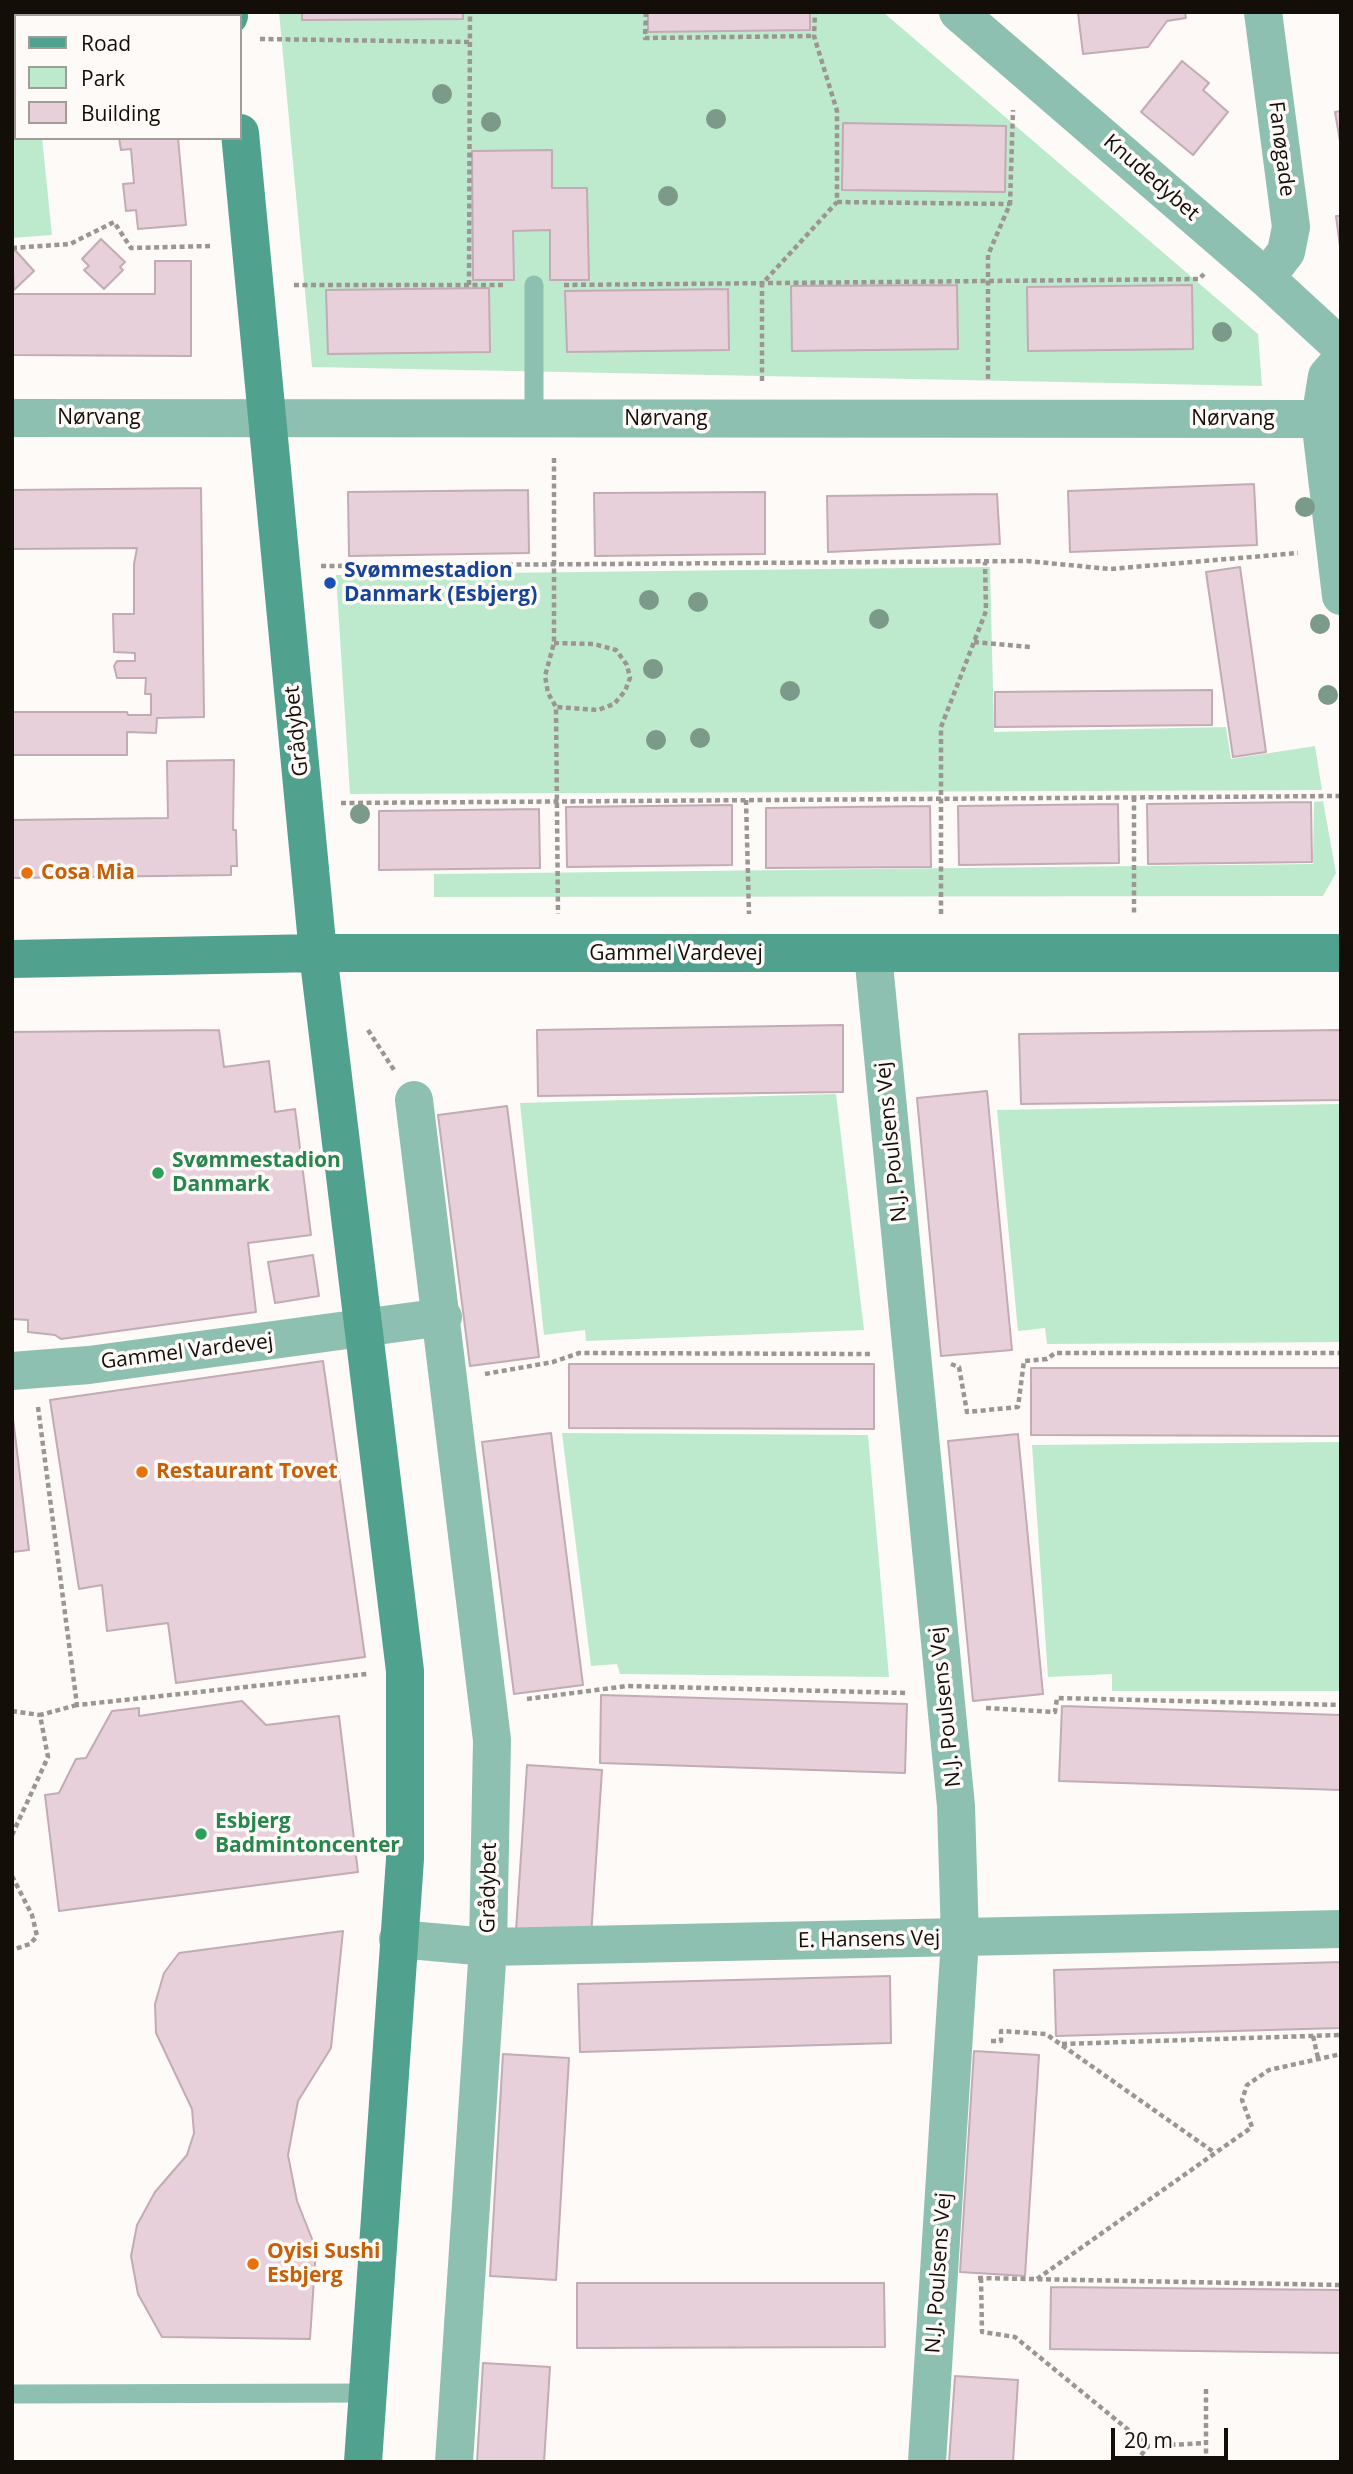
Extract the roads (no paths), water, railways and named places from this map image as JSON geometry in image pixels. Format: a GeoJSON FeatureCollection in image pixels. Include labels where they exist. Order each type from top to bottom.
{"type":"FeatureCollection","features":[{"type":"Feature","properties":{"kind":"street","name":"Knudedybet"},"geometry":{"type":"LineString","coordinates":[[958,12],[1229,245],[1341,347]]}},
{"type":"Feature","properties":{"kind":"street","name":"Fanøgade"},"geometry":{"type":"LineString","coordinates":[[1263,12],[1291,228],[1286,252],[1266,278]]}},
{"type":"Feature","properties":{"kind":"street","name":"Grådybet"},"geometry":{"type":"LineString","coordinates":[[241,140],[318,953],[405,1671],[405,1859],[363,2462]]}},
{"type":"Feature","properties":{"kind":"street"},"geometry":{"type":"LineString","coordinates":[[1341,360],[1327,376],[1320,419],[1341,596]]}},
{"type":"Feature","properties":{"kind":"street","name":"Nørvang"},"geometry":{"type":"LineString","coordinates":[[12,418],[1320,419]]}},
{"type":"Feature","properties":{"kind":"street","name":"Gammel Vardevej"},"geometry":{"type":"LineString","coordinates":[[12,959],[318,953],[1341,953]]}},
{"type":"Feature","properties":{"kind":"street","name":"N.J. Poulsens Vej"},"geometry":{"type":"LineString","coordinates":[[873,954],[956,1806],[960,1939],[927,2462]]}},
{"type":"Feature","properties":{"kind":"street","name":"Grådybet"},"geometry":{"type":"LineString","coordinates":[[414,1100],[443,1317],[492,1740],[488,1947],[454,2462]]}},
{"type":"Feature","properties":{"kind":"street"},"geometry":{"type":"LineString","coordinates":[[362,1329],[443,1317]]}},
{"type":"Feature","properties":{"kind":"street","name":"Gammel Vardevej"},"geometry":{"type":"LineString","coordinates":[[23,1371],[362,1329]]}},
{"type":"Feature","properties":{"kind":"street","name":"E. Hansens Vej"},"geometry":{"type":"LineString","coordinates":[[398,1939],[488,1947],[1341,1929]]}},
{"type":"Feature","properties":{"kind":"lane"},"geometry":{"type":"LineString","coordinates":[[534,285],[544,419]]}},
{"type":"Feature","properties":{"kind":"lane"},"geometry":{"type":"LineString","coordinates":[[12,2394],[368,2393]]}},
{"type":"Feature","properties":{"kind":"place","name":"Svømmestadion Danmark (Esbjerg)"},"geometry":{"type":"Point","coordinates":[330,583]}},
{"type":"Feature","properties":{"kind":"place","name":"Cosa Mia"},"geometry":{"type":"Point","coordinates":[27,873]}},
{"type":"Feature","properties":{"kind":"place","name":"Svømmestadion Danmark"},"geometry":{"type":"Point","coordinates":[158,1173]}},
{"type":"Feature","properties":{"kind":"place","name":"Restaurant Tovet"},"geometry":{"type":"Point","coordinates":[142,1472]}},
{"type":"Feature","properties":{"kind":"place","name":"Esbjerg Badmintoncenter"},"geometry":{"type":"Point","coordinates":[201,1834]}},
{"type":"Feature","properties":{"kind":"place","name":"Oyisi Sushi Esbjerg"},"geometry":{"type":"Point","coordinates":[253,2264]}}]}
